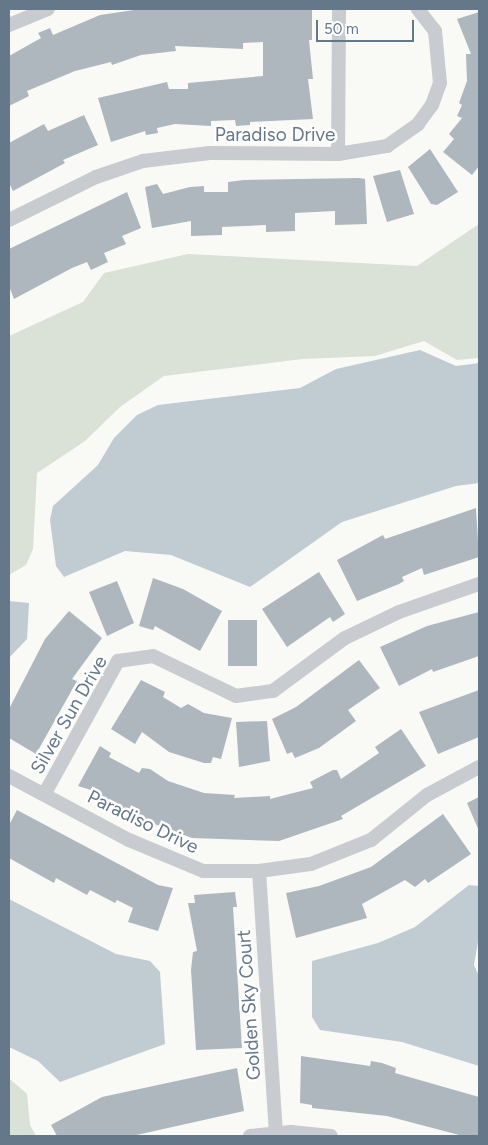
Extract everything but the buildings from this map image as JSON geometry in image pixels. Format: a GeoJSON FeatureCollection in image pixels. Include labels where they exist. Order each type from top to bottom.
{"type":"FeatureCollection","features":[{"type":"Feature","properties":{"kind":"street"},"geometry":{"type":"LineString","coordinates":[[9,24],[48,9]]}},
{"type":"Feature","properties":{"kind":"street"},"geometry":{"type":"LineString","coordinates":[[338,154],[339,9]]}},
{"type":"Feature","properties":{"kind":"street","name":"Paradiso Drive"},"geometry":{"type":"LineString","coordinates":[[9,220],[96,177],[143,161],[210,153],[338,154],[387,146],[408,135],[432,105],[440,83],[440,59],[435,31],[418,9]]}},
{"type":"Feature","properties":{"kind":"street","name":"Silver Sun Drive"},"geometry":{"type":"LineString","coordinates":[[45,793],[118,661],[153,656],[236,696],[273,690],[345,638],[399,612],[479,584]]}},
{"type":"Feature","properties":{"kind":"street","name":"Paradiso Drive"},"geometry":{"type":"LineString","coordinates":[[9,776],[45,793],[128,840],[203,871],[259,871],[310,864],[372,840],[427,795],[479,766]]}},
{"type":"Feature","properties":{"kind":"street","name":"Golden Sky Court"},"geometry":{"type":"LineString","coordinates":[[259,871],[276,1135]]}},
{"type":"Feature","properties":{"kind":"street"},"geometry":{"type":"LineString","coordinates":[[250,1136],[331,1136]]}},
{"type":"Feature","properties":{"kind":"shaded area"},"geometry":{"type":"Polygon","coordinates":[[[479,224],[479,358],[457,360],[424,341],[375,356],[302,359],[164,376],[120,407],[85,441],[37,473],[33,549],[26,565],[9,575],[9,336],[83,302],[104,273],[188,254],[417,266],[479,224]]]}},
{"type":"Feature","properties":{"kind":"shaded area"},"geometry":{"type":"Polygon","coordinates":[[[420,350],[456,366],[479,363],[479,483],[456,486],[342,522],[250,587],[171,555],[125,551],[64,577],[56,566],[50,520],[53,506],[98,465],[114,438],[137,415],[158,405],[300,388],[336,369],[420,350]]]}},
{"type":"Feature","properties":{"kind":"shaded area"},"geometry":{"type":"Polygon","coordinates":[[[9,601],[29,603],[27,639],[9,658],[9,601]]]}},
{"type":"Feature","properties":{"kind":"shaded area"},"geometry":{"type":"Polygon","coordinates":[[[469,885],[479,886],[479,936],[474,965],[479,976],[479,1066],[402,1042],[320,1030],[312,1017],[312,961],[378,943],[415,927],[469,885]]]}},
{"type":"Feature","properties":{"kind":"shaded area"},"geometry":{"type":"Polygon","coordinates":[[[9,899],[116,954],[150,961],[160,972],[165,1044],[60,1082],[38,1061],[9,1047],[9,899]]]}},
{"type":"Feature","properties":{"kind":"shaded area"},"geometry":{"type":"Polygon","coordinates":[[[10,1079],[27,1094],[30,1125],[36,1136],[9,1136],[10,1079]]]}}]}
